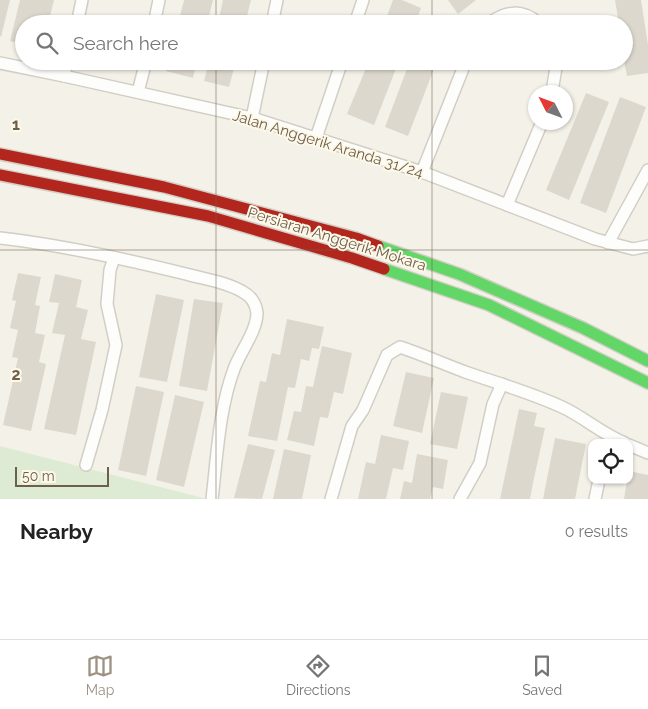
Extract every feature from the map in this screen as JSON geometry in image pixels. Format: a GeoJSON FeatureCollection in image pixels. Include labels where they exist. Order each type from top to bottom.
{"type":"FeatureCollection","features":[{"type":"Feature","properties":{"kind":"main road","name":"Persiaran Anggerik Mokara"},"geometry":{"type":"LineString","coordinates":[[0,154],[164,188],[356,238],[459,274],[576,324],[648,361]]}},
{"type":"Feature","properties":{"kind":"main road","name":"Persiaran Anggerik Mokara"},"geometry":{"type":"LineString","coordinates":[[0,175],[208,216],[352,258],[489,305],[648,383]]}},
{"type":"Feature","properties":{"kind":"street"},"geometry":{"type":"LineString","coordinates":[[79,15],[82,0]]}},
{"type":"Feature","properties":{"kind":"street"},"geometry":{"type":"LineString","coordinates":[[156,15],[159,0]]}},
{"type":"Feature","properties":{"kind":"street"},"geometry":{"type":"LineString","coordinates":[[274,15],[277,0]]}},
{"type":"Feature","properties":{"kind":"street"},"geometry":{"type":"LineString","coordinates":[[358,15],[363,0]]}},
{"type":"Feature","properties":{"kind":"street"},"geometry":{"type":"LineString","coordinates":[[500,15],[519,12],[524,15]]}},
{"type":"Feature","properties":{"kind":"street","name":"Jalan Anggerik Aranda 31/24"},"geometry":{"type":"LineString","coordinates":[[0,63],[15,66]]}},
{"type":"Feature","properties":{"kind":"street","name":"Jalan Anggerik Aranda 31/24"},"geometry":{"type":"LineString","coordinates":[[34,70],[252,118],[422,172],[608,243],[633,249],[648,246]]}},
{"type":"Feature","properties":{"kind":"street"},"geometry":{"type":"LineString","coordinates":[[64,76],[65,70]]}},
{"type":"Feature","properties":{"kind":"street"},"geometry":{"type":"LineString","coordinates":[[138,92],[144,70]]}},
{"type":"Feature","properties":{"kind":"street"},"geometry":{"type":"LineString","coordinates":[[252,118],[262,70]]}},
{"type":"Feature","properties":{"kind":"street"},"geometry":{"type":"LineString","coordinates":[[316,138],[339,70]]}},
{"type":"Feature","properties":{"kind":"street"},"geometry":{"type":"LineString","coordinates":[[422,172],[462,70]]}},
{"type":"Feature","properties":{"kind":"street"},"geometry":{"type":"LineString","coordinates":[[553,85],[556,70]]}},
{"type":"Feature","properties":{"kind":"street"},"geometry":{"type":"LineString","coordinates":[[507,205],[539,130]]}},
{"type":"Feature","properties":{"kind":"street"},"geometry":{"type":"LineString","coordinates":[[608,243],[648,170]]}},
{"type":"Feature","properties":{"kind":"street"},"geometry":{"type":"LineString","coordinates":[[0,238],[64,247],[114,258],[217,282],[242,290],[250,296],[257,312],[256,322],[234,368],[220,427],[212,499]]}},
{"type":"Feature","properties":{"kind":"street"},"geometry":{"type":"LineString","coordinates":[[86,464],[102,410],[116,345],[107,304],[110,270],[114,258]]}},
{"type":"Feature","properties":{"kind":"street"},"geometry":{"type":"LineString","coordinates":[[331,499],[352,426],[363,410],[387,355],[400,347],[562,407],[588,421],[609,439]]}},
{"type":"Feature","properties":{"kind":"street"},"geometry":{"type":"LineString","coordinates":[[460,499],[480,463],[493,404],[502,384]]}},
{"type":"Feature","properties":{"kind":"street"},"geometry":{"type":"LineString","coordinates":[[633,446],[648,453]]}},
{"type":"Feature","properties":{"kind":"street"},"geometry":{"type":"LineString","coordinates":[[595,499],[598,484]]}},
{"type":"Feature","properties":{"kind":"green space"},"geometry":{"type":"Polygon","coordinates":[[[0,446],[207,499],[0,499],[0,446]]]}},
{"type":"Feature","properties":{"kind":"building"},"geometry":{"type":"Polygon","coordinates":[[[0,0],[10,0],[1,37],[0,36],[0,0]]]}},
{"type":"Feature","properties":{"kind":"building"},"geometry":{"type":"Polygon","coordinates":[[[20,0],[54,0],[50,15],[16,15],[20,0]]]}},
{"type":"Feature","properties":{"kind":"building"},"geometry":{"type":"Polygon","coordinates":[[[184,0],[213,0],[209,15],[180,15],[184,0]]]}},
{"type":"Feature","properties":{"kind":"building"},"geometry":{"type":"Polygon","coordinates":[[[223,0],[251,0],[247,15],[220,15],[223,0]]]}},
{"type":"Feature","properties":{"kind":"building"},"geometry":{"type":"Polygon","coordinates":[[[393,0],[402,0],[421,8],[418,15],[387,15],[393,0]]]}},
{"type":"Feature","properties":{"kind":"building"},"geometry":{"type":"Polygon","coordinates":[[[448,0],[476,0],[458,14],[448,0]]]}},
{"type":"Feature","properties":{"kind":"building"},"geometry":{"type":"Polygon","coordinates":[[[615,0],[641,0],[648,45],[648,73],[627,76],[626,70],[633,70],[633,15],[618,15],[615,0]]]}},
{"type":"Feature","properties":{"kind":"building"},"geometry":{"type":"Polygon","coordinates":[[[15,20],[15,42],[10,41],[15,20]]]}},
{"type":"Feature","properties":{"kind":"building"},"geometry":{"type":"Polygon","coordinates":[[[166,70],[195,70],[193,78],[166,70]]]}},
{"type":"Feature","properties":{"kind":"building"},"geometry":{"type":"Polygon","coordinates":[[[207,70],[234,70],[229,87],[204,81],[207,70]]]}},
{"type":"Feature","properties":{"kind":"building"},"geometry":{"type":"Polygon","coordinates":[[[365,70],[395,70],[374,125],[347,114],[365,70]]]}},
{"type":"Feature","properties":{"kind":"building"},"geometry":{"type":"Polygon","coordinates":[[[407,70],[434,70],[408,136],[385,127],[407,70]]]}},
{"type":"Feature","properties":{"kind":"building"},"geometry":{"type":"Polygon","coordinates":[[[586,93],[609,102],[569,200],[546,190],[571,130],[573,130],[573,125],[586,93]]]}},
{"type":"Feature","properties":{"kind":"building"},"geometry":{"type":"Polygon","coordinates":[[[620,97],[646,107],[606,213],[580,203],[620,97]]]}},
{"type":"Feature","properties":{"kind":"building"},"geometry":{"type":"Polygon","coordinates":[[[18,273],[41,277],[35,305],[40,306],[35,333],[45,335],[39,362],[46,364],[31,431],[3,425],[18,358],[12,357],[18,330],[10,328],[16,301],[12,300],[18,273]]]}},
{"type":"Feature","properties":{"kind":"building"},"geometry":{"type":"Polygon","coordinates":[[[55,274],[82,280],[76,307],[88,310],[81,339],[96,342],[76,435],[44,429],[65,335],[52,333],[59,303],[49,302],[55,274]]]}},
{"type":"Feature","properties":{"kind":"building"},"geometry":{"type":"Polygon","coordinates":[[[156,294],[184,300],[167,382],[139,377],[156,294]]]}},
{"type":"Feature","properties":{"kind":"building"},"geometry":{"type":"Polygon","coordinates":[[[194,299],[223,303],[207,391],[179,386],[194,299]]]}},
{"type":"Feature","properties":{"kind":"building"},"geometry":{"type":"Polygon","coordinates":[[[287,319],[324,327],[319,349],[312,348],[309,361],[301,359],[295,388],[288,387],[277,441],[248,436],[260,381],[266,382],[272,353],[280,355],[287,319]]]}},
{"type":"Feature","properties":{"kind":"building"},"geometry":{"type":"Polygon","coordinates":[[[322,346],[352,353],[343,394],[334,392],[328,418],[320,417],[314,446],[287,440],[294,411],[301,412],[306,386],[313,387],[322,346]]]}},
{"type":"Feature","properties":{"kind":"building"},"geometry":{"type":"Polygon","coordinates":[[[406,372],[434,378],[422,433],[393,426],[406,372]]]}},
{"type":"Feature","properties":{"kind":"building"},"geometry":{"type":"Polygon","coordinates":[[[136,386],[164,392],[146,476],[118,470],[136,386]]]}},
{"type":"Feature","properties":{"kind":"building"},"geometry":{"type":"Polygon","coordinates":[[[441,392],[468,397],[457,449],[430,444],[441,392]]]}},
{"type":"Feature","properties":{"kind":"building"},"geometry":{"type":"Polygon","coordinates":[[[175,395],[204,402],[184,487],[156,480],[175,395]]]}},
{"type":"Feature","properties":{"kind":"building"},"geometry":{"type":"Polygon","coordinates":[[[519,409],[537,413],[534,426],[545,428],[530,499],[500,499],[519,409]]]}},
{"type":"Feature","properties":{"kind":"building"},"geometry":{"type":"Polygon","coordinates":[[[381,435],[409,441],[403,470],[393,468],[386,499],[358,499],[366,462],[375,464],[381,435]]]}},
{"type":"Feature","properties":{"kind":"building"},"geometry":{"type":"Polygon","coordinates":[[[555,438],[586,444],[575,499],[543,499],[555,438]]]}},
{"type":"Feature","properties":{"kind":"building"},"geometry":{"type":"Polygon","coordinates":[[[248,444],[275,450],[262,499],[234,498],[248,444]]]}},
{"type":"Feature","properties":{"kind":"building"},"geometry":{"type":"Polygon","coordinates":[[[284,449],[311,455],[302,499],[273,499],[284,449]]]}},
{"type":"Feature","properties":{"kind":"building"},"geometry":{"type":"Polygon","coordinates":[[[417,454],[448,460],[443,489],[433,487],[430,499],[400,499],[404,481],[412,483],[417,454]]]}},
{"type":"Feature","properties":{"kind":"building"},"geometry":{"type":"Polygon","coordinates":[[[633,472],[648,475],[648,499],[624,499],[626,484],[633,484],[633,472]]]}},
{"type":"Feature","properties":{"kind":"traffic: fast"},"geometry":{"type":"LineString","coordinates":[[378,246],[459,274],[583,328],[648,361]]}},
{"type":"Feature","properties":{"kind":"traffic: fast"},"geometry":{"type":"LineString","coordinates":[[384,269],[489,305],[648,383]]}},
{"type":"Feature","properties":{"kind":"traffic: jam"},"geometry":{"type":"LineString","coordinates":[[0,154],[164,187],[356,238],[378,246]]}},
{"type":"Feature","properties":{"kind":"traffic: jam"},"geometry":{"type":"LineString","coordinates":[[0,175],[208,216],[384,269]]}}]}
